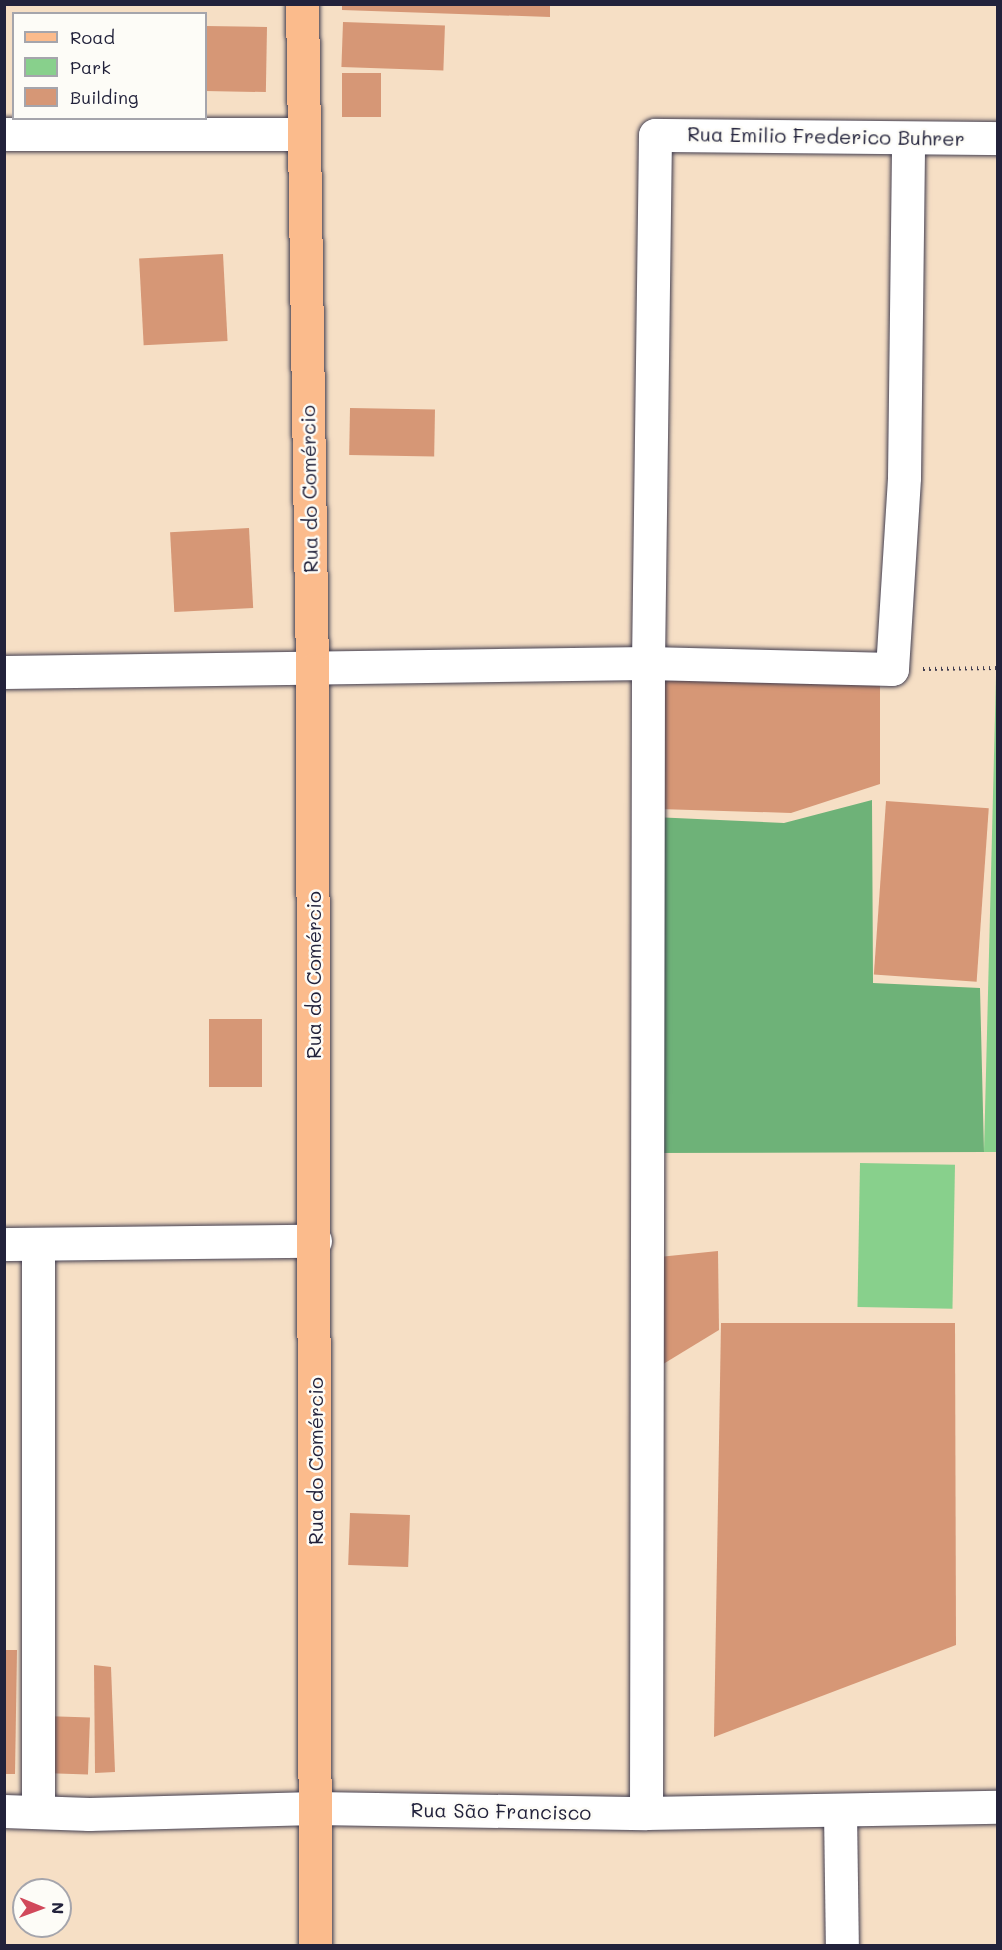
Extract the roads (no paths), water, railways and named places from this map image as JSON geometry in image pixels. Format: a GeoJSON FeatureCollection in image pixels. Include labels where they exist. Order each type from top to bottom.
{"type":"FeatureCollection","features":[{"type":"Feature","properties":{"kind":"main road","name":"Rua do Comércio"},"geometry":{"type":"LineString","coordinates":[[302,4],[312,670],[315,1946]]}},
{"type":"Feature","properties":{"kind":"street"},"geometry":{"type":"LineString","coordinates":[[4,134],[303,134]]}},
{"type":"Feature","properties":{"kind":"street","name":"Rua Emilio Frederico Buhrer"},"geometry":{"type":"LineString","coordinates":[[648,663],[655,135],[998,138]]}},
{"type":"Feature","properties":{"kind":"street"},"geometry":{"type":"LineString","coordinates":[[4,672],[312,670],[648,663],[892,669],[904,477],[908,138]]}},
{"type":"Feature","properties":{"kind":"street"},"geometry":{"type":"LineString","coordinates":[[645,1813],[648,663]]}},
{"type":"Feature","properties":{"kind":"street"},"geometry":{"type":"LineString","coordinates":[[4,1244],[315,1241]]}},
{"type":"Feature","properties":{"kind":"street"},"geometry":{"type":"LineString","coordinates":[[38,1244],[38,1811]]}},
{"type":"Feature","properties":{"kind":"street","name":"Rua São Francisco"},"geometry":{"type":"LineString","coordinates":[[4,1811],[89,1814],[315,1809],[645,1813],[998,1807]]}},
{"type":"Feature","properties":{"kind":"street"},"geometry":{"type":"LineString","coordinates":[[840,1811],[842,1946]]}}]}
